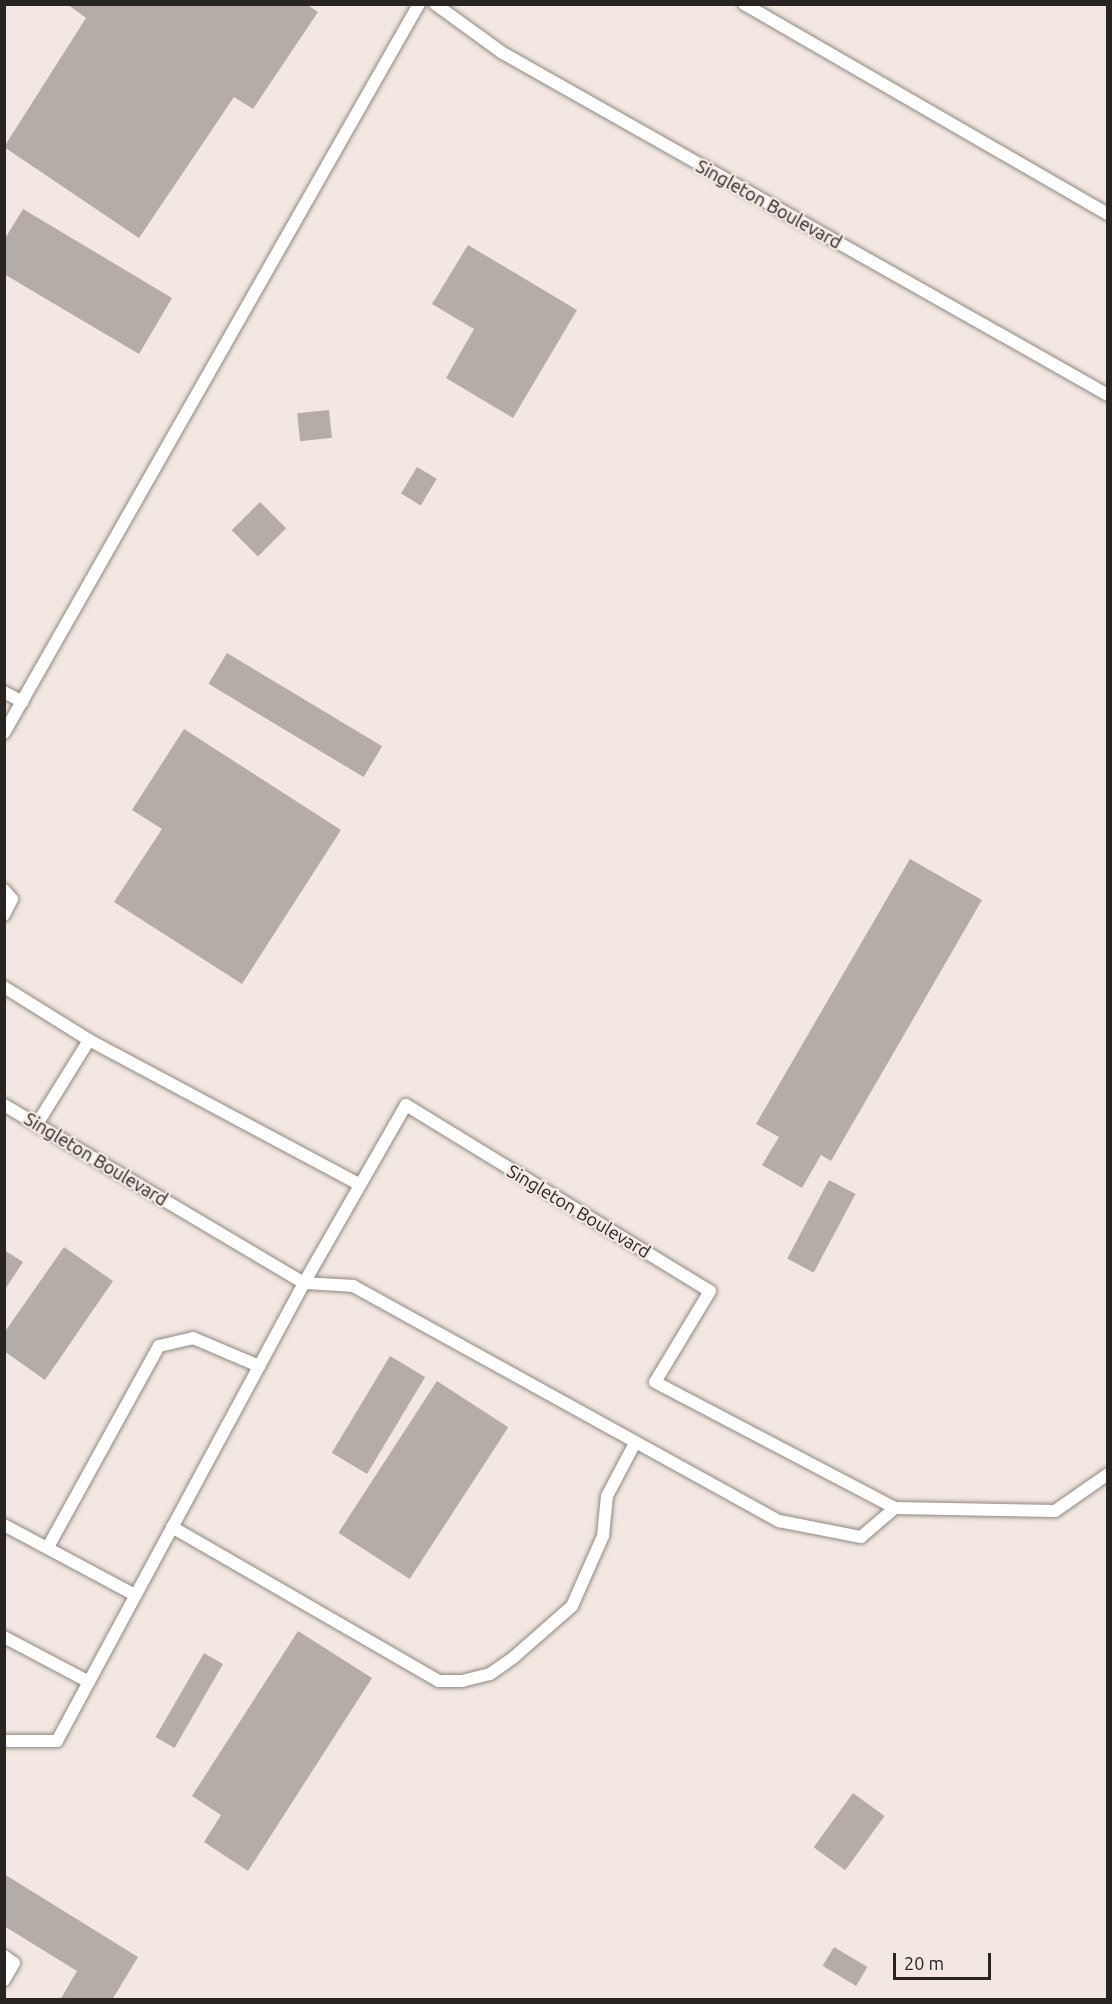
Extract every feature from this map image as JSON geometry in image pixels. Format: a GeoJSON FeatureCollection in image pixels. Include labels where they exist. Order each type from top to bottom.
{"type":"FeatureCollection","features":[{"type":"Feature","properties":{"kind":"lane"},"geometry":{"type":"LineString","coordinates":[[4,733],[419,4]]}},
{"type":"Feature","properties":{"kind":"lane","name":"Singleton Boulevard"},"geometry":{"type":"LineString","coordinates":[[435,4],[501,52],[1107,395]]}},
{"type":"Feature","properties":{"kind":"lane"},"geometry":{"type":"LineString","coordinates":[[744,4],[1107,213]]}},
{"type":"Feature","properties":{"kind":"lane"},"geometry":{"type":"LineString","coordinates":[[4,692],[22,702]]}},
{"type":"Feature","properties":{"kind":"lane"},"geometry":{"type":"LineString","coordinates":[[4,891],[12,899],[4,915]]}},
{"type":"Feature","properties":{"kind":"lane"},"geometry":{"type":"LineString","coordinates":[[4,987],[89,1040],[360,1185]]}},
{"type":"Feature","properties":{"kind":"lane"},"geometry":{"type":"LineString","coordinates":[[37,1124],[89,1040]]}},
{"type":"Feature","properties":{"kind":"lane","name":"Singleton Boulevard"},"geometry":{"type":"LineString","coordinates":[[4,1105],[304,1282],[406,1106],[710,1291],[655,1382],[894,1508],[1055,1511],[1107,1474]]}},
{"type":"Feature","properties":{"kind":"lane"},"geometry":{"type":"LineString","coordinates":[[4,1741],[57,1742],[304,1282],[353,1286],[779,1521],[861,1537],[894,1508]]}},
{"type":"Feature","properties":{"kind":"lane"},"geometry":{"type":"LineString","coordinates":[[48,1547],[159,1346],[193,1338],[259,1366]]}},
{"type":"Feature","properties":{"kind":"lane"},"geometry":{"type":"LineString","coordinates":[[172,1527],[438,1681],[462,1681],[490,1674],[514,1657],[572,1606],[603,1536],[607,1496],[635,1443]]}},
{"type":"Feature","properties":{"kind":"lane"},"geometry":{"type":"LineString","coordinates":[[4,1525],[135,1595]]}},
{"type":"Feature","properties":{"kind":"lane"},"geometry":{"type":"LineString","coordinates":[[4,1637],[89,1682]]}},
{"type":"Feature","properties":{"kind":"lane"},"geometry":{"type":"LineString","coordinates":[[4,1956],[14,1963],[4,1980]]}},
{"type":"Feature","properties":{"kind":"building"},"geometry":{"type":"Polygon","coordinates":[[[67,4],[306,4],[318,12],[253,109],[234,97],[139,238],[4,147],[86,18],[67,4]]]}},
{"type":"Feature","properties":{"kind":"building"},"geometry":{"type":"Polygon","coordinates":[[[23,209],[172,298],[139,354],[4,274],[4,240],[23,209]]]}},
{"type":"Feature","properties":{"kind":"building"},"geometry":{"type":"Polygon","coordinates":[[[468,245],[577,310],[513,418],[446,378],[474,329],[432,304],[468,245]]]}},
{"type":"Feature","properties":{"kind":"building"},"geometry":{"type":"Polygon","coordinates":[[[329,410],[332,438],[300,441],[297,413],[329,410]]]}},
{"type":"Feature","properties":{"kind":"building"},"geometry":{"type":"Polygon","coordinates":[[[417,467],[437,479],[421,505],[401,494],[417,467]]]}},
{"type":"Feature","properties":{"kind":"building"},"geometry":{"type":"Polygon","coordinates":[[[260,502],[286,528],[258,556],[232,530],[260,502]]]}},
{"type":"Feature","properties":{"kind":"building"},"geometry":{"type":"Polygon","coordinates":[[[227,653],[382,746],[364,777],[208,684],[227,653]]]}},
{"type":"Feature","properties":{"kind":"building"},"geometry":{"type":"Polygon","coordinates":[[[184,729],[341,830],[242,984],[114,902],[162,829],[132,810],[184,729]]]}},
{"type":"Feature","properties":{"kind":"building"},"geometry":{"type":"Polygon","coordinates":[[[910,859],[982,900],[831,1161],[821,1155],[802,1188],[762,1165],[779,1137],[756,1124],[910,859]]]}},
{"type":"Feature","properties":{"kind":"building"},"geometry":{"type":"Polygon","coordinates":[[[829,1180],[855,1194],[814,1273],[787,1259],[829,1180]]]}},
{"type":"Feature","properties":{"kind":"building"},"geometry":{"type":"Polygon","coordinates":[[[64,1247],[113,1281],[45,1380],[4,1351],[4,1333],[64,1247]]]}},
{"type":"Feature","properties":{"kind":"building"},"geometry":{"type":"Polygon","coordinates":[[[4,1250],[23,1262],[4,1291],[4,1250]]]}},
{"type":"Feature","properties":{"kind":"building"},"geometry":{"type":"Polygon","coordinates":[[[390,1356],[425,1377],[367,1474],[332,1453],[390,1356]]]}},
{"type":"Feature","properties":{"kind":"building"},"geometry":{"type":"Polygon","coordinates":[[[437,1381],[508,1427],[410,1579],[338,1533],[437,1381]]]}},
{"type":"Feature","properties":{"kind":"building"},"geometry":{"type":"Polygon","coordinates":[[[298,1631],[372,1678],[248,1871],[204,1842],[221,1815],[192,1796],[298,1631]]]}},
{"type":"Feature","properties":{"kind":"building"},"geometry":{"type":"Polygon","coordinates":[[[204,1653],[223,1664],[175,1748],[156,1737],[204,1653]]]}},
{"type":"Feature","properties":{"kind":"building"},"geometry":{"type":"Polygon","coordinates":[[[853,1793],[885,1816],[845,1870],[814,1847],[853,1793]]]}},
{"type":"Feature","properties":{"kind":"building"},"geometry":{"type":"Polygon","coordinates":[[[4,1874],[138,1957],[112,2000],[60,2000],[77,1971],[4,1926],[4,1874]]]}},
{"type":"Feature","properties":{"kind":"building"},"geometry":{"type":"Polygon","coordinates":[[[834,1947],[867,1967],[856,1986],[823,1966],[834,1947]]]}}]}
